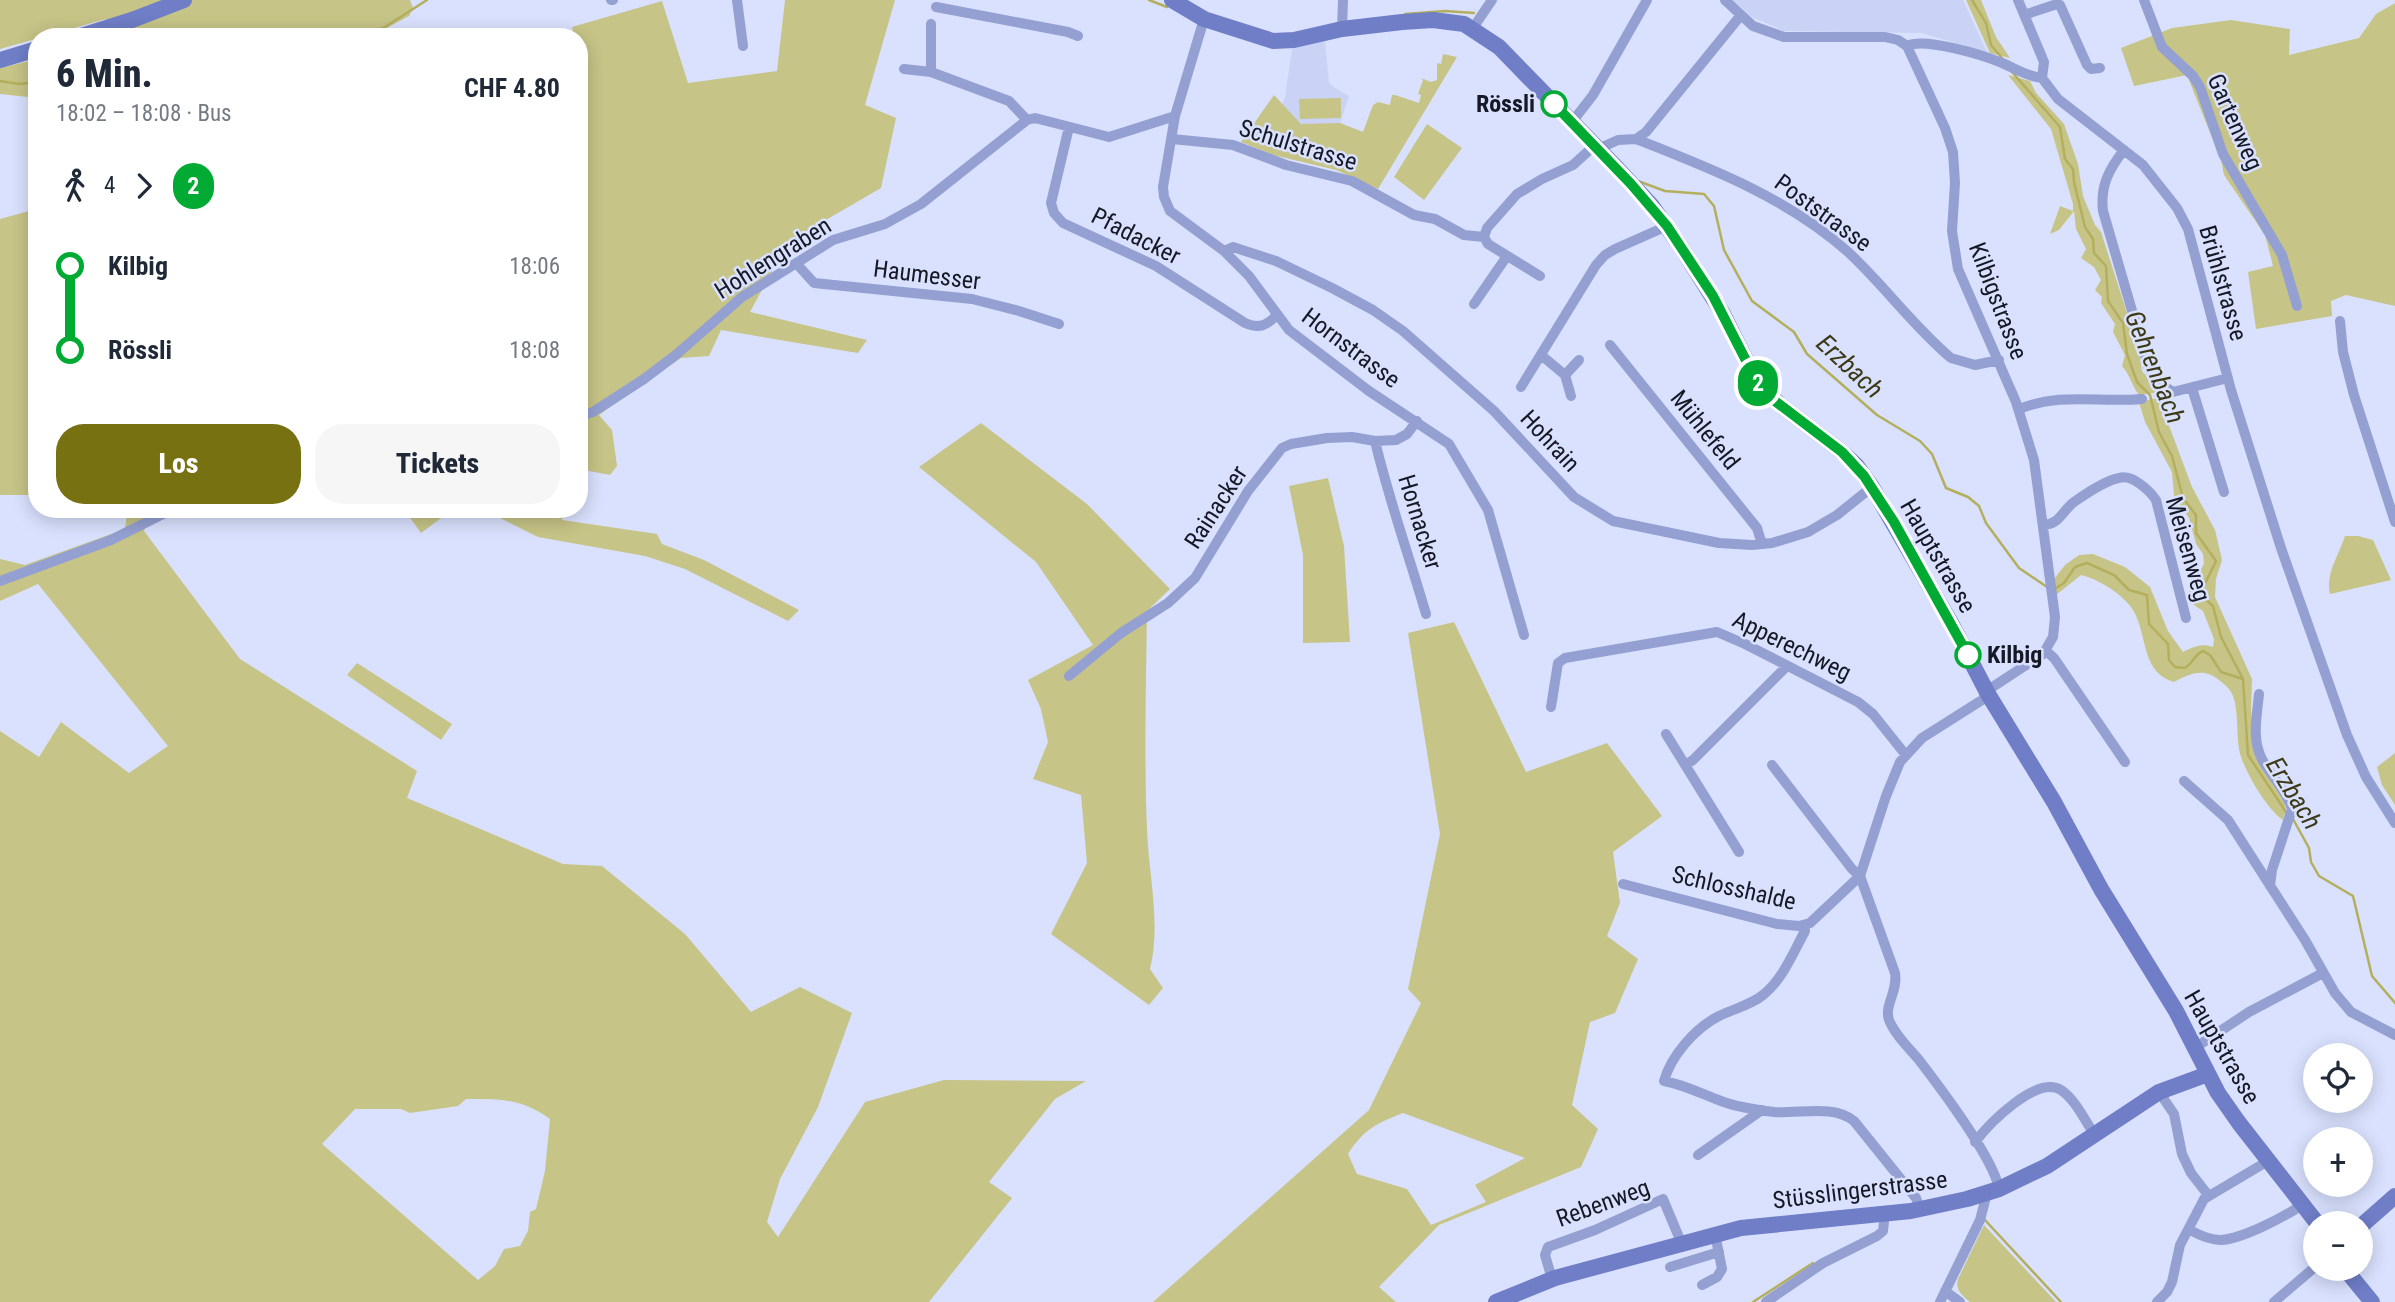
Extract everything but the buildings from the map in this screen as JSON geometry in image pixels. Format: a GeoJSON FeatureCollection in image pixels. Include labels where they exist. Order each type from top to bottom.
{"type":"FeatureCollection","features":[{"type":"Feature","properties":{"kind":"main road"},"geometry":{"type":"LineString","coordinates":[[107,28],[184,0]]}},
{"type":"Feature","properties":{"kind":"main road","name":"Hauptstrasse"},"geometry":{"type":"LineString","coordinates":[[1172,0],[1204,19],[1273,41],[1294,40],[1342,29],[1433,20],[1464,24],[1499,47],[1652,206],[1718,305],[1757,382],[1771,398],[1842,452],[1856,465],[1872,487],[1951,623],[1988,694],[2054,802],[2097,883],[2196,1047],[2222,1100],[2307,1211]]}},
{"type":"Feature","properties":{"kind":"main road"},"geometry":{"type":"LineString","coordinates":[[0,60],[28,52]]}},
{"type":"Feature","properties":{"kind":"main road","name":"Stüsslingerstrasse"},"geometry":{"type":"LineString","coordinates":[[1496,1302],[1552,1279],[1715,1234],[1752,1226],[1920,1210],[1993,1191],[2047,1166],[2159,1092],[2208,1074]]}},
{"type":"Feature","properties":{"kind":"main road"},"geometry":{"type":"LineString","coordinates":[[2373,1215],[2395,1196]]}},
{"type":"Feature","properties":{"kind":"main road"},"geometry":{"type":"LineString","coordinates":[[2355,1281],[2372,1302]]}},
{"type":"Feature","properties":{"kind":"street"},"geometry":{"type":"LineString","coordinates":[[737,0],[743,46]]}},
{"type":"Feature","properties":{"kind":"street"},"geometry":{"type":"LineString","coordinates":[[1342,29],[1343,0]]}},
{"type":"Feature","properties":{"kind":"street"},"geometry":{"type":"LineString","coordinates":[[1472,28],[1492,0]]}},
{"type":"Feature","properties":{"kind":"street"},"geometry":{"type":"LineString","coordinates":[[1572,122],[1593,95],[1647,0]]}},
{"type":"Feature","properties":{"kind":"street"},"geometry":{"type":"LineString","coordinates":[[1725,0],[1753,26],[1784,37],[1885,37],[1898,40],[1907,46],[1924,43],[1981,56],[2042,78],[2044,62],[2018,0]]}},
{"type":"Feature","properties":{"kind":"street","name":"Gartenweg"},"geometry":{"type":"LineString","coordinates":[[2144,0],[2162,47],[2193,76],[2200,87],[2217,141],[2230,168],[2282,255],[2297,306]]}},
{"type":"Feature","properties":{"kind":"street"},"geometry":{"type":"LineString","coordinates":[[936,7],[953,5],[1077,36]]}},
{"type":"Feature","properties":{"kind":"street"},"geometry":{"type":"LineString","coordinates":[[2024,15],[2060,5],[2087,65],[2091,69],[2100,68]]}},
{"type":"Feature","properties":{"kind":"street"},"geometry":{"type":"LineString","coordinates":[[1540,276],[1488,244],[1484,237],[1487,228],[1517,194],[1573,165],[1596,147],[1618,140],[1636,139],[1646,132],[1741,15]]}},
{"type":"Feature","properties":{"kind":"street","name":"Hornstrasse"},"geometry":{"type":"LineString","coordinates":[[1204,19],[1175,116],[1163,187],[1170,211],[1224,251],[1249,276],[1289,330],[1323,357],[1449,444],[1488,510],[1524,635]]}},
{"type":"Feature","properties":{"kind":"street"},"geometry":{"type":"LineString","coordinates":[[931,24],[931,72]]}},
{"type":"Feature","properties":{"kind":"street","name":"Kilbigstrasse"},"geometry":{"type":"LineString","coordinates":[[1907,46],[1950,140],[1955,173],[1951,231],[1955,257],[2019,409],[2034,460],[2055,617],[2053,637],[2046,651]]}},
{"type":"Feature","properties":{"kind":"street"},"geometry":{"type":"LineString","coordinates":[[904,69],[931,72],[1009,101],[1027,120],[1035,118],[1109,137],[1175,116]]}},
{"type":"Feature","properties":{"kind":"street","name":"Brühlstrasse"},"geometry":{"type":"LineString","coordinates":[[2042,78],[2058,99],[2143,165],[2161,185],[2188,229],[2228,378],[2281,548],[2347,735],[2366,777],[2395,823]]}},
{"type":"Feature","properties":{"kind":"street","name":"Hohlengraben"},"geometry":{"type":"LineString","coordinates":[[588,413],[644,379],[742,297],[833,240],[886,224],[921,204],[1027,120]]}},
{"type":"Feature","properties":{"kind":"street","name":"Pfadacker"},"geometry":{"type":"LineString","coordinates":[[1069,127],[1051,203],[1054,213],[1063,223],[1156,266],[1255,328],[1265,326],[1278,315]]}},
{"type":"Feature","properties":{"kind":"street","name":"Schulstrasse"},"geometry":{"type":"LineString","coordinates":[[1172,139],[1233,145],[1286,165],[1352,181],[1414,215],[1435,219],[1464,235],[1484,237]]}},
{"type":"Feature","properties":{"kind":"street","name":"Poststrasse"},"geometry":{"type":"LineString","coordinates":[[1636,139],[1719,172],[1780,203],[1846,251],[1951,358],[1975,365],[1998,360]]}},
{"type":"Feature","properties":{"kind":"street"},"geometry":{"type":"LineString","coordinates":[[2124,150],[2105,180],[2102,203],[2152,376],[2160,385],[2171,391],[2228,378]]}},
{"type":"Feature","properties":{"kind":"street"},"geometry":{"type":"LineString","coordinates":[[1521,387],[1605,255],[1667,226]]}},
{"type":"Feature","properties":{"kind":"street","name":"Hohrain"},"geometry":{"type":"LineString","coordinates":[[1224,251],[1233,247],[1276,261],[1373,310],[1404,331],[1494,411],[1574,497],[1613,521],[1719,543],[1762,544],[1808,532],[1837,515],[1872,487]]}},
{"type":"Feature","properties":{"kind":"street"},"geometry":{"type":"LineString","coordinates":[[1474,304],[1507,256]]}},
{"type":"Feature","properties":{"kind":"street","name":"Haumesser"},"geometry":{"type":"LineString","coordinates":[[796,263],[814,283],[972,299],[1059,324]]}},
{"type":"Feature","properties":{"kind":"street"},"geometry":{"type":"LineString","coordinates":[[2340,321],[2343,352],[2354,395],[2395,522]]}},
{"type":"Feature","properties":{"kind":"street","name":"Mühlefeld"},"geometry":{"type":"LineString","coordinates":[[1610,345],[1757,528],[1762,544]]}},
{"type":"Feature","properties":{"kind":"street"},"geometry":{"type":"LineString","coordinates":[[1541,355],[1565,375],[1571,396]]}},
{"type":"Feature","properties":{"kind":"street"},"geometry":{"type":"LineString","coordinates":[[1565,375],[1578,360]]}},
{"type":"Feature","properties":{"kind":"street"},"geometry":{"type":"LineString","coordinates":[[2192,388],[2224,492]]}},
{"type":"Feature","properties":{"kind":"street"},"geometry":{"type":"LineString","coordinates":[[2019,409],[2058,399],[2087,398],[2113,402],[2142,399]]}},
{"type":"Feature","properties":{"kind":"street","name":"Rainacker"},"geometry":{"type":"LineString","coordinates":[[1069,676],[1121,633],[1168,603],[1195,578],[1248,491],[1282,448],[1326,438],[1396,440],[1408,434],[1417,421]]}},
{"type":"Feature","properties":{"kind":"street","name":"Hornacker"},"geometry":{"type":"LineString","coordinates":[[1375,441],[1387,490],[1426,614]]}},
{"type":"Feature","properties":{"kind":"street","name":"Meisenweg"},"geometry":{"type":"LineString","coordinates":[[2044,525],[2056,522],[2072,504],[2115,479],[2131,479],[2148,491],[2155,500],[2186,618]]}},
{"type":"Feature","properties":{"kind":"street"},"geometry":{"type":"LineString","coordinates":[[0,580],[111,540],[155,518]]}},
{"type":"Feature","properties":{"kind":"street","name":"Apperechweg"},"geometry":{"type":"LineString","coordinates":[[1550,707],[1559,663],[1565,658],[1715,632],[1730,637],[1858,702],[1873,714],[1905,754]]}},
{"type":"Feature","properties":{"kind":"street"},"geometry":{"type":"LineString","coordinates":[[1860,876],[1885,796],[1905,754],[1931,732],[1988,694],[1991,688],[2046,651],[2054,658],[2125,762]]}},
{"type":"Feature","properties":{"kind":"street"},"geometry":{"type":"LineString","coordinates":[[1685,765],[1787,666]]}},
{"type":"Feature","properties":{"kind":"street"},"geometry":{"type":"LineString","coordinates":[[2259,694],[2257,745],[2263,761],[2292,809],[2272,870],[2270,886]]}},
{"type":"Feature","properties":{"kind":"street"},"geometry":{"type":"LineString","coordinates":[[1666,734],[1739,852]]}},
{"type":"Feature","properties":{"kind":"street"},"geometry":{"type":"LineString","coordinates":[[1772,765],[1860,876],[1895,973],[1896,988],[1887,1009],[1891,1025],[1931,1076],[1992,1168],[1993,1191],[1940,1302]]}},
{"type":"Feature","properties":{"kind":"street"},"geometry":{"type":"LineString","coordinates":[[2183,781],[2228,820],[2305,940],[2335,993],[2351,1012],[2395,1035]]}},
{"type":"Feature","properties":{"kind":"street","name":"Schlosshalde"},"geometry":{"type":"LineString","coordinates":[[1623,884],[1777,924],[1805,925],[1860,876]]}},
{"type":"Feature","properties":{"kind":"street"},"geometry":{"type":"LineString","coordinates":[[1805,925],[1805,932],[1772,986],[1762,996],[1716,1017],[1696,1031],[1667,1072],[1664,1082],[1683,1085],[1723,1102],[1762,1110],[1833,1112],[1849,1117],[1916,1198],[1920,1210]]}},
{"type":"Feature","properties":{"kind":"street"},"geometry":{"type":"LineString","coordinates":[[2196,1047],[2249,1012],[2323,973]]}},
{"type":"Feature","properties":{"kind":"street"},"geometry":{"type":"LineString","coordinates":[[1975,1142],[1984,1130],[2009,1108],[2044,1087],[2063,1092],[2095,1135]]}},
{"type":"Feature","properties":{"kind":"street"},"geometry":{"type":"LineString","coordinates":[[2159,1092],[2174,1114],[2182,1154],[2190,1173],[2208,1195]]}},
{"type":"Feature","properties":{"kind":"street"},"geometry":{"type":"LineString","coordinates":[[1698,1154],[1762,1110]]}},
{"type":"Feature","properties":{"kind":"street"},"geometry":{"type":"LineString","coordinates":[[2157,1302],[2172,1282],[2180,1245],[2190,1230],[2200,1203],[2208,1195],[2267,1161]]}},
{"type":"Feature","properties":{"kind":"street","name":"Rebenweg"},"geometry":{"type":"LineString","coordinates":[[1552,1279],[1545,1255],[1548,1247],[1587,1233],[1663,1199],[1681,1242]]}},
{"type":"Feature","properties":{"kind":"street"},"geometry":{"type":"LineString","coordinates":[[2190,1230],[2211,1239],[2228,1239],[2302,1205]]}},
{"type":"Feature","properties":{"kind":"street"},"geometry":{"type":"LineString","coordinates":[[1766,1302],[1823,1262],[1877,1236],[1883,1231],[1885,1213]]}},
{"type":"Feature","properties":{"kind":"street"},"geometry":{"type":"LineString","coordinates":[[1702,1285],[1717,1277],[1723,1269],[1715,1234]]}},
{"type":"Feature","properties":{"kind":"street"},"geometry":{"type":"LineString","coordinates":[[1670,1267],[1720,1252]]}},
{"type":"Feature","properties":{"kind":"street"},"geometry":{"type":"LineString","coordinates":[[2274,1302],[2303,1277]]}},
{"type":"Feature","properties":{"kind":"street"},"geometry":{"type":"LineString","coordinates":[[1945,1291],[1960,1302]]}},
{"type":"Feature","properties":{"kind":"shaded area"},"geometry":{"type":"Polygon","coordinates":[[[0,0],[410,0],[413,8],[409,16],[387,28],[100,28],[106,19],[74,28],[28,28],[28,41],[0,49],[0,0]]]}},
{"type":"Feature","properties":{"kind":"shaded area"},"geometry":{"type":"Polygon","coordinates":[[[785,0],[895,0],[865,105],[896,118],[881,188],[788,242],[750,312],[867,340],[858,353],[721,330],[709,356],[681,358],[599,415],[612,430],[617,466],[610,475],[588,471],[588,28],[572,27],[662,1],[688,83],[777,71],[785,0]]]}},
{"type":"Feature","properties":{"kind":"shaded area"},"geometry":{"type":"Polygon","coordinates":[[[1733,0],[1963,0],[1987,52],[1921,33],[1784,31],[1752,17],[1733,0]]]}},
{"type":"Feature","properties":{"kind":"shaded area"},"geometry":{"type":"Polygon","coordinates":[[[1966,0],[1981,0],[1996,37],[2010,58],[1990,53],[1966,0]]]}},
{"type":"Feature","properties":{"kind":"shaded area"},"geometry":{"type":"Polygon","coordinates":[[[2395,3],[2395,306],[2346,295],[2331,301],[2332,316],[2256,329],[2248,272],[2273,266],[2265,235],[2224,175],[2221,160],[2187,75],[2134,86],[2121,48],[2172,28],[2231,20],[2290,29],[2289,55],[2359,38],[2376,14],[2395,3]]]}},
{"type":"Feature","properties":{"kind":"shaded area"},"geometry":{"type":"Polygon","coordinates":[[[1321,40],[1325,42],[1329,82],[1349,96],[1325,167],[1263,150],[1285,97],[1292,49],[1321,40]]]}},
{"type":"Feature","properties":{"kind":"shaded area"},"geometry":{"type":"Polygon","coordinates":[[[1443,54],[1457,57],[1378,189],[1336,170],[1273,155],[1241,142],[1274,95],[1301,124],[1340,123],[1363,132],[1373,105],[1378,102],[1390,105],[1392,95],[1395,95],[1419,103],[1421,95],[1418,94],[1423,80],[1421,78],[1431,82],[1437,80],[1437,63],[1441,64],[1443,54]]]}},
{"type":"Feature","properties":{"kind":"shaded area"},"geometry":{"type":"Polygon","coordinates":[[[28,61],[28,97],[0,94],[0,68],[28,61]]]}},
{"type":"Feature","properties":{"kind":"shaded area"},"geometry":{"type":"Polygon","coordinates":[[[2008,75],[2030,81],[2036,93],[2064,124],[2078,164],[2083,196],[2095,225],[2101,232],[2139,350],[2142,371],[2160,392],[2139,395],[2122,366],[2125,355],[2113,332],[2115,324],[2101,303],[2102,297],[2095,290],[2101,280],[2094,267],[2081,258],[2086,249],[2076,229],[2074,211],[2059,230],[2050,234],[2060,206],[2073,211],[2073,204],[2051,129],[2008,75]]]}},
{"type":"Feature","properties":{"kind":"shaded area"},"geometry":{"type":"Polygon","coordinates":[[[1341,98],[1341,118],[1300,119],[1299,99],[1341,98]]]}},
{"type":"Feature","properties":{"kind":"shaded area"},"geometry":{"type":"Polygon","coordinates":[[[1427,124],[1462,148],[1424,200],[1394,177],[1427,124]]]}},
{"type":"Feature","properties":{"kind":"shaded area"},"geometry":{"type":"Polygon","coordinates":[[[28,211],[28,495],[0,495],[0,219],[28,211]]]}},
{"type":"Feature","properties":{"kind":"shaded area"},"geometry":{"type":"Polygon","coordinates":[[[2162,397],[2165,415],[2192,487],[2215,530],[2222,560],[2216,579],[2215,597],[2252,679],[2254,747],[2283,796],[2286,810],[2283,820],[2264,800],[2244,765],[2239,749],[2236,706],[2227,687],[2213,676],[2202,673],[2191,674],[2174,682],[2164,678],[2157,672],[2148,656],[2133,611],[2121,597],[2097,581],[2081,575],[2056,595],[2054,579],[2065,565],[2079,555],[2093,554],[2125,567],[2150,587],[2168,631],[2183,652],[2194,647],[2213,647],[2214,639],[2203,611],[2194,605],[2189,597],[2190,587],[2204,564],[2203,554],[2196,544],[2189,518],[2174,496],[2172,472],[2145,422],[2139,402],[2162,397]]]}},
{"type":"Feature","properties":{"kind":"shaded area"},"geometry":{"type":"Polygon","coordinates":[[[981,423],[1087,504],[1170,589],[1147,611],[1146,804],[1154,918],[1150,969],[1163,988],[1149,1005],[1051,934],[1087,863],[1081,795],[1033,779],[1048,742],[1041,709],[1028,680],[1093,645],[1036,562],[919,467],[981,423]]]}},
{"type":"Feature","properties":{"kind":"shaded area"},"geometry":{"type":"Polygon","coordinates":[[[1328,478],[1344,546],[1350,642],[1303,643],[1303,555],[1289,486],[1328,478]]]}},
{"type":"Feature","properties":{"kind":"shaded area"},"geometry":{"type":"Polygon","coordinates":[[[126,518],[149,518],[144,531],[240,659],[417,771],[407,798],[563,864],[602,866],[685,934],[751,1012],[800,987],[852,1013],[818,1107],[780,1179],[767,1222],[778,1237],[865,1102],[944,1080],[1086,1081],[1055,1099],[989,1182],[1012,1198],[929,1302],[0,1302],[0,731],[39,757],[61,722],[129,773],[168,746],[38,584],[0,601],[0,559],[25,565],[125,529],[126,518]],[[466,1099],[458,1106],[410,1113],[401,1109],[355,1109],[322,1144],[478,1280],[495,1266],[504,1249],[520,1246],[528,1231],[530,1212],[536,1209],[545,1171],[550,1119],[519,1103],[466,1099]]]}},
{"type":"Feature","properties":{"kind":"shaded area"},"geometry":{"type":"Polygon","coordinates":[[[410,518],[441,518],[421,533],[410,518]]]}},
{"type":"Feature","properties":{"kind":"shaded area"},"geometry":{"type":"Polygon","coordinates":[[[500,518],[563,518],[657,534],[662,544],[704,560],[799,610],[788,621],[685,569],[645,556],[538,537],[500,518]]]}},
{"type":"Feature","properties":{"kind":"shaded area"},"geometry":{"type":"Polygon","coordinates":[[[2345,536],[2373,540],[2391,580],[2330,594],[2329,579],[2345,536]]]}},
{"type":"Feature","properties":{"kind":"shaded area"},"geometry":{"type":"Polygon","coordinates":[[[1454,622],[1526,772],[1607,743],[1662,816],[1613,852],[1620,903],[1607,936],[1638,959],[1615,1013],[1590,1022],[1572,1105],[1598,1129],[1581,1167],[1439,1225],[1379,1287],[1396,1302],[1153,1302],[1369,1110],[1421,1003],[1408,989],[1440,834],[1408,633],[1454,622]],[[1403,1113],[1371,1128],[1348,1154],[1357,1174],[1407,1189],[1431,1225],[1486,1202],[1475,1185],[1525,1158],[1403,1113]]]}},
{"type":"Feature","properties":{"kind":"shaded area"},"geometry":{"type":"Polygon","coordinates":[[[357,663],[452,724],[441,740],[347,675],[357,663]]]}},
{"type":"Feature","properties":{"kind":"shaded area"},"geometry":{"type":"Polygon","coordinates":[[[2395,753],[2395,805],[2382,785],[2377,767],[2395,753]]]}},
{"type":"Feature","properties":{"kind":"shaded area"},"geometry":{"type":"Polygon","coordinates":[[[1984,1225],[2056,1302],[1970,1302],[1962,1295],[1957,1286],[1958,1279],[1984,1225]]]}},
{"type":"Feature","properties":{"kind":"waterway","name":"Erzbach"},"geometry":{"type":"LineString","coordinates":[[383,28],[427,0]]}},
{"type":"Feature","properties":{"kind":"waterway","name":"Erzbach"},"geometry":{"type":"LineString","coordinates":[[1149,0],[1167,7]]}},
{"type":"Feature","properties":{"kind":"waterway","name":"Gehrenbach"},"geometry":{"type":"LineString","coordinates":[[1972,0],[1986,23],[1991,45],[2002,58]]}},
{"type":"Feature","properties":{"kind":"waterway","name":"Erzbach"},"geometry":{"type":"LineString","coordinates":[[1405,14],[1445,11],[1474,13]]}},
{"type":"Feature","properties":{"kind":"waterway","name":"Gehrenbach"},"geometry":{"type":"LineString","coordinates":[[2012,72],[2060,127],[2065,159],[2073,169],[2085,227],[2093,239],[2094,253],[2106,266],[2108,301],[2123,323],[2127,354],[2137,382],[2150,395],[2159,432],[2172,456],[2183,498],[2196,515],[2196,533],[2216,561],[2200,594],[2213,606],[2221,637],[2243,679]]}},
{"type":"Feature","properties":{"kind":"waterway","name":"Erzbach"},"geometry":{"type":"LineString","coordinates":[[0,81],[28,83]]}},
{"type":"Feature","properties":{"kind":"waterway","name":"Erzbach"},"geometry":{"type":"LineString","coordinates":[[1638,181],[1665,191],[1704,194],[1714,206],[1724,250],[1752,301],[1794,332],[1807,354],[1877,415],[1920,441],[1932,454],[1946,488],[1968,497],[1979,506],[1986,523],[2019,568],[2047,587]]}},
{"type":"Feature","properties":{"kind":"waterway","name":"Erzbach"},"geometry":{"type":"LineString","coordinates":[[2056,588],[2064,583],[2075,567],[2087,563],[2114,575],[2129,590],[2147,595],[2149,624],[2168,644],[2169,660],[2175,667],[2185,668],[2203,651],[2210,655],[2221,672],[2243,679],[2248,755],[2286,812]]}},
{"type":"Feature","properties":{"kind":"waterway","name":"Erzbach"},"geometry":{"type":"LineString","coordinates":[[2293,819],[2309,848],[2311,862],[2319,876],[2353,896],[2372,976],[2395,1003]]}},
{"type":"Feature","properties":{"kind":"waterway"},"geometry":{"type":"LineString","coordinates":[[1984,1219],[2061,1302]]}},
{"type":"Feature","properties":{"kind":"waterway"},"geometry":{"type":"LineString","coordinates":[[1753,1302],[1813,1263]]}},
{"type":"Feature","properties":{"kind":"bus line","name":"2"},"geometry":{"type":"LineString","coordinates":[[1554,104],[1652,206],[1667,226],[1713,296],[1757,382],[1771,398],[1823,436],[1856,465],[1894,522],[1968,655]]}},
{"type":"Feature","properties":{"kind":"place","name":"Rössli"},"geometry":{"type":"Point","coordinates":[1554,104]}},
{"type":"Feature","properties":{"kind":"place","name":"Kilbig"},"geometry":{"type":"Point","coordinates":[1968,655]}}]}
